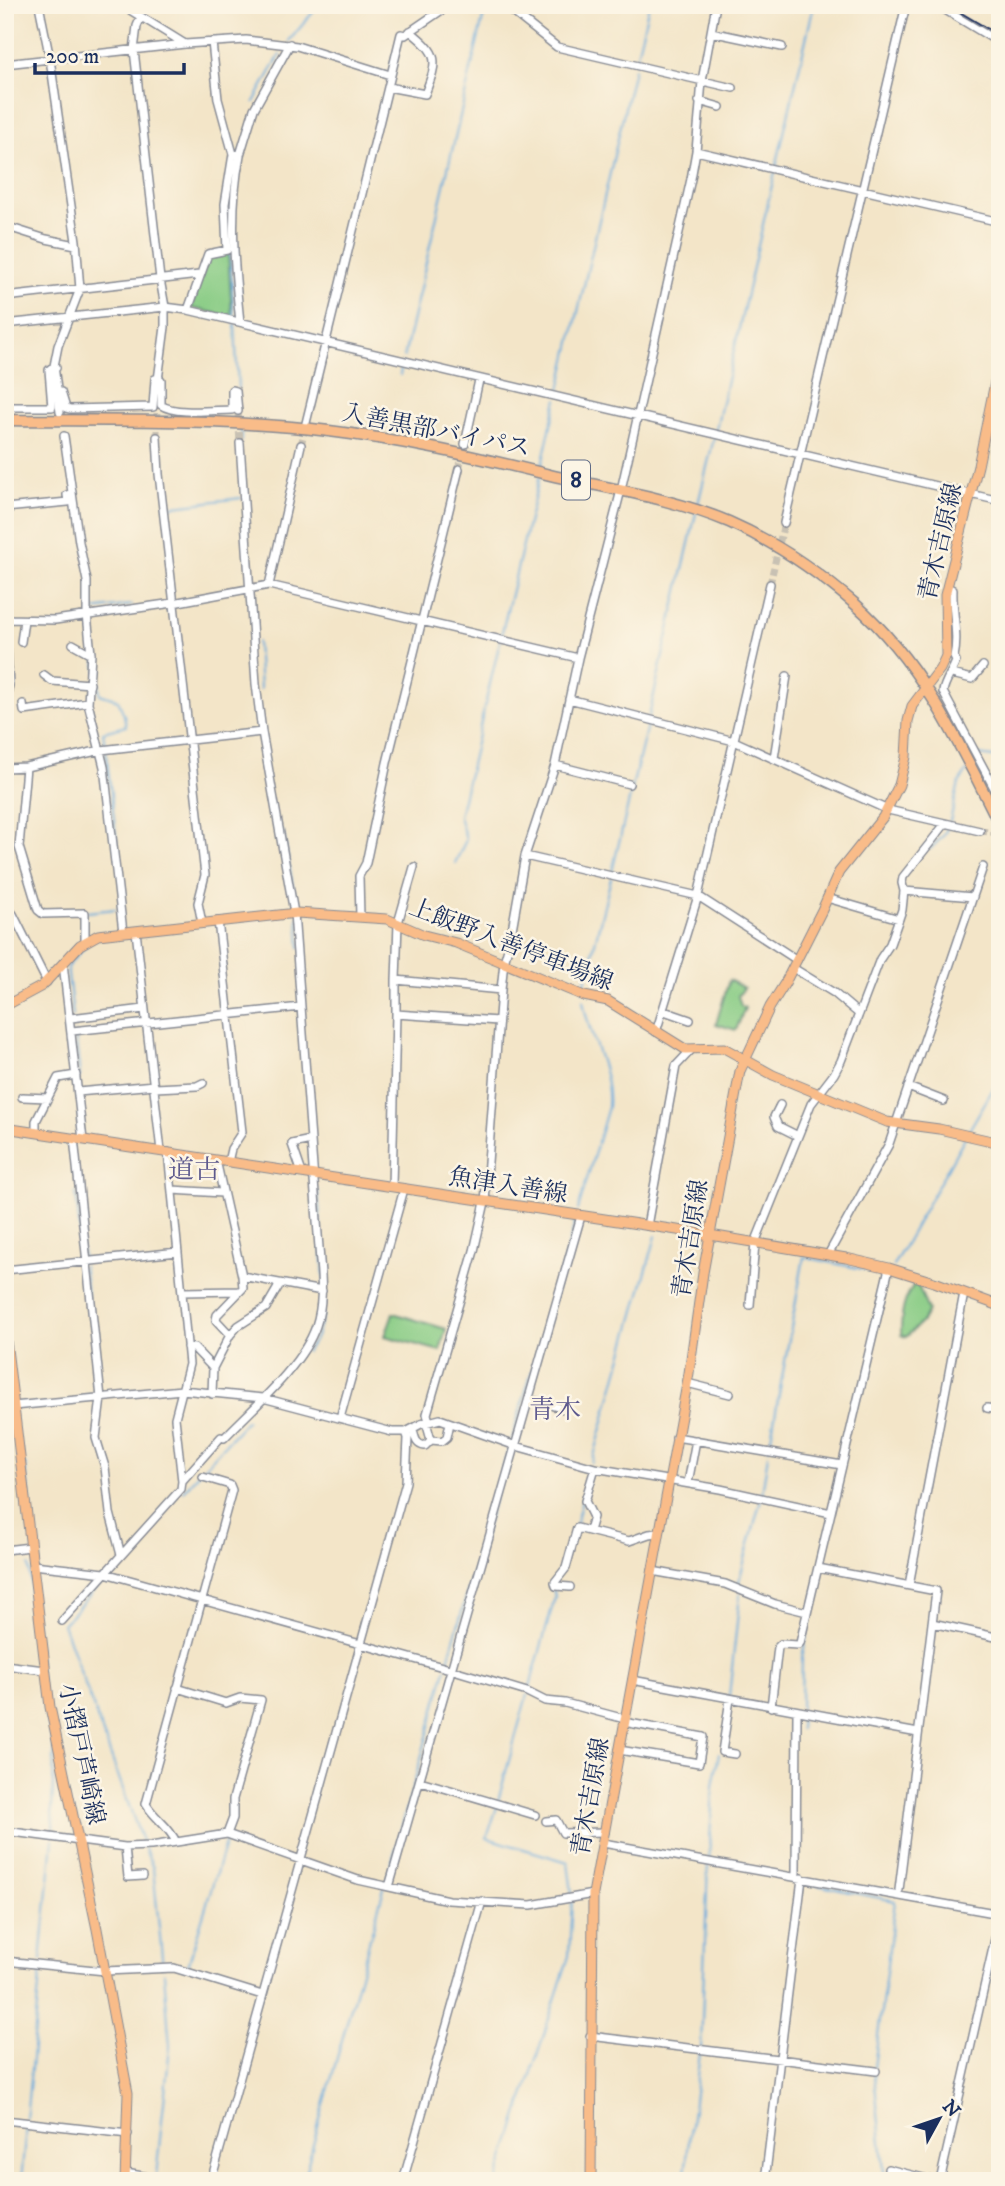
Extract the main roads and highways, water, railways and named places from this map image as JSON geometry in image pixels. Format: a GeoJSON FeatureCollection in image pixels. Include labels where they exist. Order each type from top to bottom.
{"type":"FeatureCollection","features":[{"type":"Feature","properties":{"kind":"highway","name":"入善黒部バイパス"},"geometry":{"type":"LineString","coordinates":[[5,420],[224,422],[327,431],[426,446],[621,490],[728,522],[798,560],[835,587],[877,625],[927,688],[957,739],[1000,825]]}},
{"type":"Feature","properties":{"kind":"main road","name":"青木吉原線"},"geometry":{"type":"LineString","coordinates":[[591,2181],[593,1895],[687,1383],[736,1091],[745,1060],[839,872],[888,810],[903,772],[912,706],[940,669],[946,656],[944,612],[947,587],[971,493],[1000,358]]}},
{"type":"Feature","properties":{"kind":"main road","name":"上飯野入善停車場線"},"geometry":{"type":"LineString","coordinates":[[5,1006],[47,982],[85,941],[98,935],[294,913],[387,919],[424,935],[456,943],[584,996],[608,1001],[677,1046],[691,1050],[724,1048],[773,1075],[895,1124],[939,1129],[1000,1143]]}},
{"type":"Feature","properties":{"kind":"main road","name":"魚津入善線"},"geometry":{"type":"LineString","coordinates":[[5,1128],[828,1255],[889,1268],[1000,1306]]}},
{"type":"Feature","properties":{"kind":"main road","name":"小摺戸芦崎線"},"geometry":{"type":"LineString","coordinates":[[5,1332],[7,1376],[13,1406],[44,1670],[128,2093],[125,2177]]}},
{"type":"Feature","properties":{"kind":"waterway"},"geometry":{"type":"LineString","coordinates":[[289,41],[319,5]]}},
{"type":"Feature","properties":{"kind":"waterway"},"geometry":{"type":"LineString","coordinates":[[404,357],[486,5]]}},
{"type":"Feature","properties":{"kind":"waterway"},"geometry":{"type":"LineString","coordinates":[[635,63],[649,5]]}},
{"type":"Feature","properties":{"kind":"waterway"},"geometry":{"type":"LineString","coordinates":[[776,167],[814,5]]}},
{"type":"Feature","properties":{"kind":"waterway"},"geometry":{"type":"LineString","coordinates":[[254,102],[280,55]]}},
{"type":"Feature","properties":{"kind":"waterway"},"geometry":{"type":"LineString","coordinates":[[559,394],[634,69]]}},
{"type":"Feature","properties":{"kind":"waterway"},"geometry":{"type":"LineString","coordinates":[[715,433],[775,172]]}},
{"type":"Feature","properties":{"kind":"waterway"},"geometry":{"type":"LineString","coordinates":[[230,251],[234,319]]}},
{"type":"Feature","properties":{"kind":"waterway"},"geometry":{"type":"LineString","coordinates":[[235,324],[238,388]]}},
{"type":"Feature","properties":{"kind":"waterway"},"geometry":{"type":"LineString","coordinates":[[400,375],[402,363]]}},
{"type":"Feature","properties":{"kind":"waterway"},"geometry":{"type":"LineString","coordinates":[[541,469],[557,399]]}},
{"type":"Feature","properties":{"kind":"waterway"},"geometry":{"type":"LineString","coordinates":[[241,429],[242,441]]}},
{"type":"Feature","properties":{"kind":"waterway"},"geometry":{"type":"LineString","coordinates":[[698,504],[714,438]]}},
{"type":"Feature","properties":{"kind":"waterway"},"geometry":{"type":"LineString","coordinates":[[501,636],[539,478]]}},
{"type":"Feature","properties":{"kind":"waterway"},"geometry":{"type":"LineString","coordinates":[[166,507],[241,498]]}},
{"type":"Feature","properties":{"kind":"waterway"},"geometry":{"type":"LineString","coordinates":[[649,716],[696,513]]}},
{"type":"Feature","properties":{"kind":"waterway"},"geometry":{"type":"LineString","coordinates":[[91,612],[132,605]]}},
{"type":"Feature","properties":{"kind":"waterway"},"geometry":{"type":"LineString","coordinates":[[91,618],[100,694],[118,700],[126,726],[103,732],[105,746]]}},
{"type":"Feature","properties":{"kind":"waterway"},"geometry":{"type":"LineString","coordinates":[[455,863],[466,840],[459,816],[500,641]]}},
{"type":"Feature","properties":{"kind":"waterway"},"geometry":{"type":"LineString","coordinates":[[257,642],[260,689]]}},
{"type":"Feature","properties":{"kind":"waterway"},"geometry":{"type":"LineString","coordinates":[[612,872],[648,721]]}},
{"type":"Feature","properties":{"kind":"waterway"},"geometry":{"type":"LineString","coordinates":[[106,751],[118,854]]}},
{"type":"Feature","properties":{"kind":"waterway"},"geometry":{"type":"LineString","coordinates":[[979,755],[1000,758]]}},
{"type":"Feature","properties":{"kind":"waterway"},"geometry":{"type":"LineString","coordinates":[[950,821],[959,783],[967,771]]}},
{"type":"Feature","properties":{"kind":"waterway"},"geometry":{"type":"LineString","coordinates":[[930,849],[944,835],[948,826]]}},
{"type":"Feature","properties":{"kind":"waterway"},"geometry":{"type":"LineString","coordinates":[[283,832],[297,909]]}},
{"type":"Feature","properties":{"kind":"waterway"},"geometry":{"type":"LineString","coordinates":[[583,991],[611,878]]}},
{"type":"Feature","properties":{"kind":"waterway"},"geometry":{"type":"LineString","coordinates":[[87,912],[116,909]]}},
{"type":"Feature","properties":{"kind":"waterway"},"geometry":{"type":"LineString","coordinates":[[298,918],[300,948]]}},
{"type":"Feature","properties":{"kind":"waterway"},"geometry":{"type":"LineString","coordinates":[[73,1016],[67,967],[86,945]]}},
{"type":"Feature","properties":{"kind":"waterway"},"geometry":{"type":"LineString","coordinates":[[578,1210],[608,1107],[603,1066],[583,1000]]}},
{"type":"Feature","properties":{"kind":"waterway"},"geometry":{"type":"LineString","coordinates":[[75,1032],[78,1077]]}},
{"type":"Feature","properties":{"kind":"waterway"},"geometry":{"type":"LineString","coordinates":[[968,1132],[1000,1077]]}},
{"type":"Feature","properties":{"kind":"waterway"},"geometry":{"type":"LineString","coordinates":[[893,1266],[965,1137]]}},
{"type":"Feature","properties":{"kind":"waterway"},"geometry":{"type":"LineString","coordinates":[[48,1139],[72,1145]]}},
{"type":"Feature","properties":{"kind":"waterway"},"geometry":{"type":"LineString","coordinates":[[318,1191],[325,1290]]}},
{"type":"Feature","properties":{"kind":"waterway"},"geometry":{"type":"LineString","coordinates":[[76,1193],[83,1260]]}},
{"type":"Feature","properties":{"kind":"waterway"},"geometry":{"type":"LineString","coordinates":[[511,1442],[576,1219]]}},
{"type":"Feature","properties":{"kind":"waterway"},"geometry":{"type":"LineString","coordinates":[[592,1463],[656,1236]]}},
{"type":"Feature","properties":{"kind":"waterway"},"geometry":{"type":"LineString","coordinates":[[769,1449],[804,1257],[886,1274]]}},
{"type":"Feature","properties":{"kind":"waterway"},"geometry":{"type":"LineString","coordinates":[[83,1266],[89,1312]]}},
{"type":"Feature","properties":{"kind":"waterway"},"geometry":{"type":"LineString","coordinates":[[306,1352],[316,1337],[323,1313]]}},
{"type":"Feature","properties":{"kind":"waterway"},"geometry":{"type":"LineString","coordinates":[[85,1396],[97,1394]]}},
{"type":"Feature","properties":{"kind":"waterway"},"geometry":{"type":"LineString","coordinates":[[183,1491],[247,1420]]}},
{"type":"Feature","properties":{"kind":"waterway"},"geometry":{"type":"LineString","coordinates":[[447,1664],[509,1447]]}},
{"type":"Feature","properties":{"kind":"waterway"},"geometry":{"type":"LineString","coordinates":[[762,1494],[768,1454]]}},
{"type":"Feature","properties":{"kind":"waterway"},"geometry":{"type":"LineString","coordinates":[[25,1464],[36,1556]]}},
{"type":"Feature","properties":{"kind":"waterway"},"geometry":{"type":"LineString","coordinates":[[575,1527],[590,1469]]}},
{"type":"Feature","properties":{"kind":"waterway"},"geometry":{"type":"LineString","coordinates":[[738,1585],[761,1499]]}},
{"type":"Feature","properties":{"kind":"waterway"},"geometry":{"type":"LineString","coordinates":[[29,1566],[39,1665]]}},
{"type":"Feature","properties":{"kind":"waterway"},"geometry":{"type":"LineString","coordinates":[[801,1708],[802,1657],[820,1575]]}},
{"type":"Feature","properties":{"kind":"waterway"},"geometry":{"type":"LineString","coordinates":[[107,1576],[63,1624],[143,1844]]}},
{"type":"Feature","properties":{"kind":"waterway"},"geometry":{"type":"LineString","coordinates":[[529,1690],[555,1597],[553,1587]]}},
{"type":"Feature","properties":{"kind":"waterway"},"geometry":{"type":"LineString","coordinates":[[729,1696],[740,1594]]}},
{"type":"Feature","properties":{"kind":"waterway"},"geometry":{"type":"LineString","coordinates":[[386,1883],[446,1669]]}},
{"type":"Feature","properties":{"kind":"waterway"},"geometry":{"type":"LineString","coordinates":[[39,1674],[46,1706]]}},
{"type":"Feature","properties":{"kind":"waterway"},"geometry":{"type":"LineString","coordinates":[[498,1801],[527,1695]]}},
{"type":"Feature","properties":{"kind":"waterway"},"geometry":{"type":"LineString","coordinates":[[800,1729],[801,1713]]}},
{"type":"Feature","properties":{"kind":"waterway"},"geometry":{"type":"LineString","coordinates":[[48,1719],[54,1751],[54,1835]]}},
{"type":"Feature","properties":{"kind":"waterway"},"geometry":{"type":"LineString","coordinates":[[709,1859],[713,1786],[719,1753]]}},
{"type":"Feature","properties":{"kind":"waterway"},"geometry":{"type":"LineString","coordinates":[[497,1807],[487,1838],[568,1862],[572,1893]]}},
{"type":"Feature","properties":{"kind":"waterway"},"geometry":{"type":"LineString","coordinates":[[187,1969],[227,1837]]}},
{"type":"Feature","properties":{"kind":"waterway"},"geometry":{"type":"LineString","coordinates":[[41,1960],[53,1840]]}},
{"type":"Feature","properties":{"kind":"waterway"},"geometry":{"type":"LineString","coordinates":[[145,1849],[153,1868],[163,1967]]}},
{"type":"Feature","properties":{"kind":"waterway"},"geometry":{"type":"LineString","coordinates":[[701,2048],[708,1864]]}},
{"type":"Feature","properties":{"kind":"waterway"},"geometry":{"type":"LineString","coordinates":[[806,1883],[895,1901],[874,2068]]}},
{"type":"Feature","properties":{"kind":"waterway"},"geometry":{"type":"LineString","coordinates":[[303,2181],[384,1888]]}},
{"type":"Feature","properties":{"kind":"waterway"},"geometry":{"type":"LineString","coordinates":[[497,2181],[569,1956],[572,1899]]}},
{"type":"Feature","properties":{"kind":"waterway"},"geometry":{"type":"LineString","coordinates":[[26,2120],[41,1966]]}},
{"type":"Feature","properties":{"kind":"waterway"},"geometry":{"type":"LineString","coordinates":[[156,2176],[170,2046],[164,1973]]}},
{"type":"Feature","properties":{"kind":"waterway"},"geometry":{"type":"LineString","coordinates":[[684,2181],[700,2053]]}},
{"type":"Feature","properties":{"kind":"waterway"},"geometry":{"type":"LineString","coordinates":[[874,2074],[885,2181]]}},
{"type":"Feature","properties":{"kind":"waterway"},"geometry":{"type":"LineString","coordinates":[[21,2181],[26,2126]]}},
{"type":"Feature","properties":{"kind":"tunnel"},"geometry":{"type":"LineString","coordinates":[[238,411],[240,443]]}},
{"type":"Feature","properties":{"kind":"tunnel"},"geometry":{"type":"LineString","coordinates":[[157,413],[157,437]]}},
{"type":"Feature","properties":{"kind":"tunnel"},"geometry":{"type":"LineString","coordinates":[[301,445],[306,425]]}},
{"type":"Feature","properties":{"kind":"tunnel"},"geometry":{"type":"LineString","coordinates":[[459,469],[465,444]]}},
{"type":"Feature","properties":{"kind":"tunnel"},"geometry":{"type":"LineString","coordinates":[[770,584],[784,523]]}},
{"type":"Feature","properties":{"kind":"tunnel"},"geometry":{"type":"LineString","coordinates":[[980,831],[1000,833]]}},
{"type":"Feature","properties":{"kind":"railway"},"geometry":{"type":"LineString","coordinates":[[948,5],[1000,36]]}},
{"type":"Feature","properties":{"kind":"district","name":"道古"},"geometry":{"type":"Point","coordinates":[194,1170]}},
{"type":"Feature","properties":{"kind":"district","name":"青木"},"geometry":{"type":"Point","coordinates":[555,1410]}}]}
